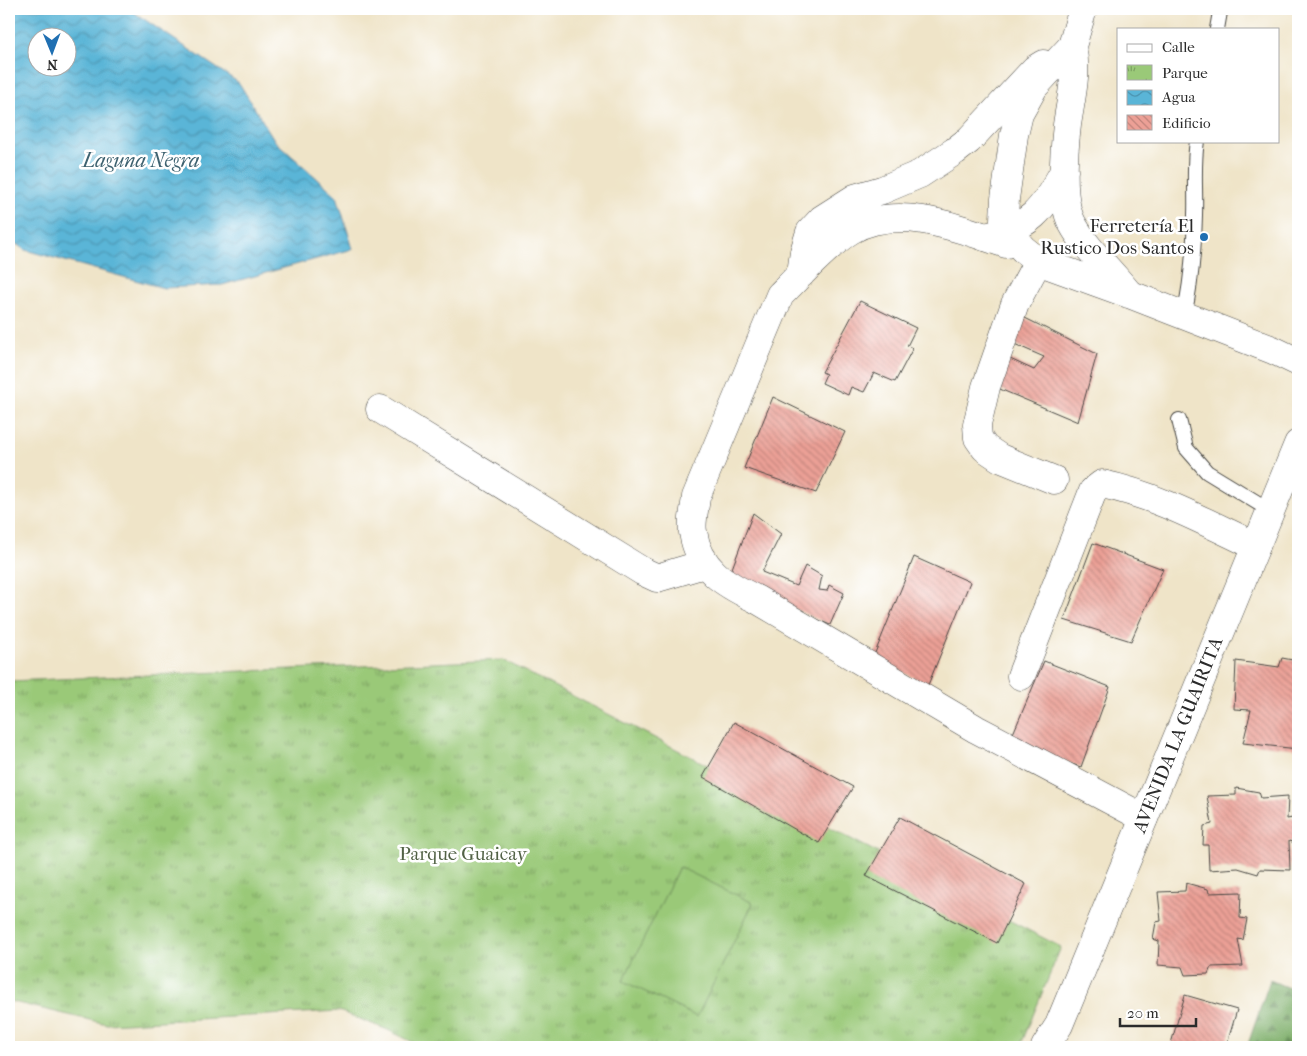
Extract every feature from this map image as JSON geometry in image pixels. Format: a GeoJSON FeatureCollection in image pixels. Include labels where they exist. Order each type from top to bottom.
{"type":"FeatureCollection","features":[{"type":"Feature","properties":{"kind":"street"},"geometry":{"type":"LineString","coordinates":[[1083,9],[1072,46],[1075,78],[1067,123],[1066,205],[1072,222],[1130,294]]}},
{"type":"Feature","properties":{"kind":"street"},"geometry":{"type":"LineString","coordinates":[[996,234],[1004,220],[1006,191],[1020,114],[1034,87],[1072,46]]}},
{"type":"Feature","properties":{"kind":"street"},"geometry":{"type":"LineString","coordinates":[[801,274],[804,252],[810,232],[822,220],[855,198],[882,190],[920,174],[955,151],[970,140],[1035,69],[1072,46]]}},
{"type":"Feature","properties":{"kind":"street"},"geometry":{"type":"LineString","coordinates":[[996,234],[1033,219],[1043,208],[1065,170]]}},
{"type":"Feature","properties":{"kind":"street"},"geometry":{"type":"LineString","coordinates":[[1144,818],[976,729],[756,599],[727,585],[704,564],[693,531],[696,497],[767,332],[780,295],[850,230],[883,218],[896,216],[996,234],[1035,259],[1184,315],[1273,350],[1298,362]]}},
{"type":"Feature","properties":{"kind":"street"},"geometry":{"type":"LineString","coordinates":[[1035,259],[1015,304],[986,387],[976,425],[978,438],[985,448],[1000,458],[1054,480]]}},
{"type":"Feature","properties":{"kind":"street"},"geometry":{"type":"LineString","coordinates":[[380,410],[642,572],[657,578],[704,564]]}},
{"type":"Feature","properties":{"kind":"street","name":"AVENIDA LA GUAIRITA"},"geometry":{"type":"LineString","coordinates":[[1055,1040],[1298,444]]}},
{"type":"Feature","properties":{"kind":"street"},"geometry":{"type":"LineString","coordinates":[[1021,676],[1093,490],[1102,484],[1126,489],[1199,519],[1256,546]]}},
{"type":"Feature","properties":{"kind":"lane"},"geometry":{"type":"LineString","coordinates":[[1217,28],[1220,12]]}},
{"type":"Feature","properties":{"kind":"lane"},"geometry":{"type":"LineString","coordinates":[[1184,315],[1190,288],[1195,215],[1194,159],[1197,142]]}},
{"type":"Feature","properties":{"kind":"lane"},"geometry":{"type":"LineString","coordinates":[[1179,420],[1186,448],[1207,472],[1271,511]]}},
{"type":"Feature","properties":{"kind":"green space","name":"Parque Guaicay"},"geometry":{"type":"Polygon","coordinates":[[[503,660],[1061,947],[1020,1047],[423,1047],[388,1030],[339,1011],[107,1024],[9,1001],[9,681],[503,660]]]}},
{"type":"Feature","properties":{"kind":"green space"},"geometry":{"type":"Polygon","coordinates":[[[679,867],[753,903],[697,1017],[623,981],[679,867]]]}},
{"type":"Feature","properties":{"kind":"green space"},"geometry":{"type":"Polygon","coordinates":[[[1270,980],[1298,992],[1298,1047],[1247,1047],[1270,980]]]}},
{"type":"Feature","properties":{"kind":"water","name":"Laguna Negra"},"geometry":{"type":"Polygon","coordinates":[[[9,9],[129,9],[239,83],[275,141],[337,196],[353,249],[222,285],[164,288],[25,250],[9,239],[9,9]]]}},
{"type":"Feature","properties":{"kind":"building"},"geometry":{"type":"Polygon","coordinates":[[[860,301],[916,328],[907,346],[913,348],[895,382],[874,373],[864,392],[851,387],[848,395],[822,383],[826,374],[822,372],[860,301]]]}},
{"type":"Feature","properties":{"kind":"building"},"geometry":{"type":"Polygon","coordinates":[[[1023,317],[1097,354],[1078,422],[995,387],[1008,358],[1034,370],[1044,357],[1012,343],[1023,317]]]}},
{"type":"Feature","properties":{"kind":"building"},"geometry":{"type":"Polygon","coordinates":[[[773,397],[845,432],[816,493],[744,468],[773,397]]]}},
{"type":"Feature","properties":{"kind":"building"},"geometry":{"type":"Polygon","coordinates":[[[753,513],[781,534],[762,572],[796,586],[805,566],[822,576],[819,590],[827,591],[829,585],[844,593],[830,625],[728,579],[753,513]]]}},
{"type":"Feature","properties":{"kind":"building"},"geometry":{"type":"Polygon","coordinates":[[[1093,543],[1163,569],[1131,641],[1064,620],[1093,543]]]}},
{"type":"Feature","properties":{"kind":"building"},"geometry":{"type":"Polygon","coordinates":[[[914,557],[970,582],[928,685],[873,658],[914,557]]]}},
{"type":"Feature","properties":{"kind":"building"},"geometry":{"type":"Polygon","coordinates":[[[1282,658],[1298,661],[1298,749],[1243,743],[1251,710],[1234,709],[1236,661],[1279,667],[1282,658]]]}},
{"type":"Feature","properties":{"kind":"building"},"geometry":{"type":"Polygon","coordinates":[[[1044,661],[1110,687],[1081,767],[1009,743],[1044,661]]]}},
{"type":"Feature","properties":{"kind":"building"},"geometry":{"type":"Polygon","coordinates":[[[734,722],[853,787],[819,843],[703,777],[734,722]]]}},
{"type":"Feature","properties":{"kind":"building"},"geometry":{"type":"Polygon","coordinates":[[[1236,788],[1259,792],[1261,798],[1288,796],[1287,819],[1298,817],[1295,843],[1289,841],[1290,870],[1260,869],[1258,874],[1238,868],[1209,870],[1208,845],[1203,845],[1204,826],[1212,824],[1207,796],[1236,795],[1236,788]]]}},
{"type":"Feature","properties":{"kind":"building"},"geometry":{"type":"Polygon","coordinates":[[[900,817],[1026,884],[997,943],[866,876],[900,817]]]}},
{"type":"Feature","properties":{"kind":"building"},"geometry":{"type":"Polygon","coordinates":[[[1186,883],[1208,889],[1209,893],[1241,892],[1240,918],[1247,919],[1243,940],[1238,939],[1243,966],[1211,967],[1208,974],[1185,975],[1182,967],[1158,965],[1159,941],[1153,939],[1156,922],[1161,921],[1158,892],[1185,891],[1186,883]]]}},
{"type":"Feature","properties":{"kind":"building"},"geometry":{"type":"Polygon","coordinates":[[[1185,995],[1237,1010],[1226,1047],[1170,1047],[1185,995]]]}},
{"type":"Feature","properties":{"kind":"place","name":"Ferretería El Rustico Dos Santos"},"geometry":{"type":"Point","coordinates":[1204,237]}}]}
